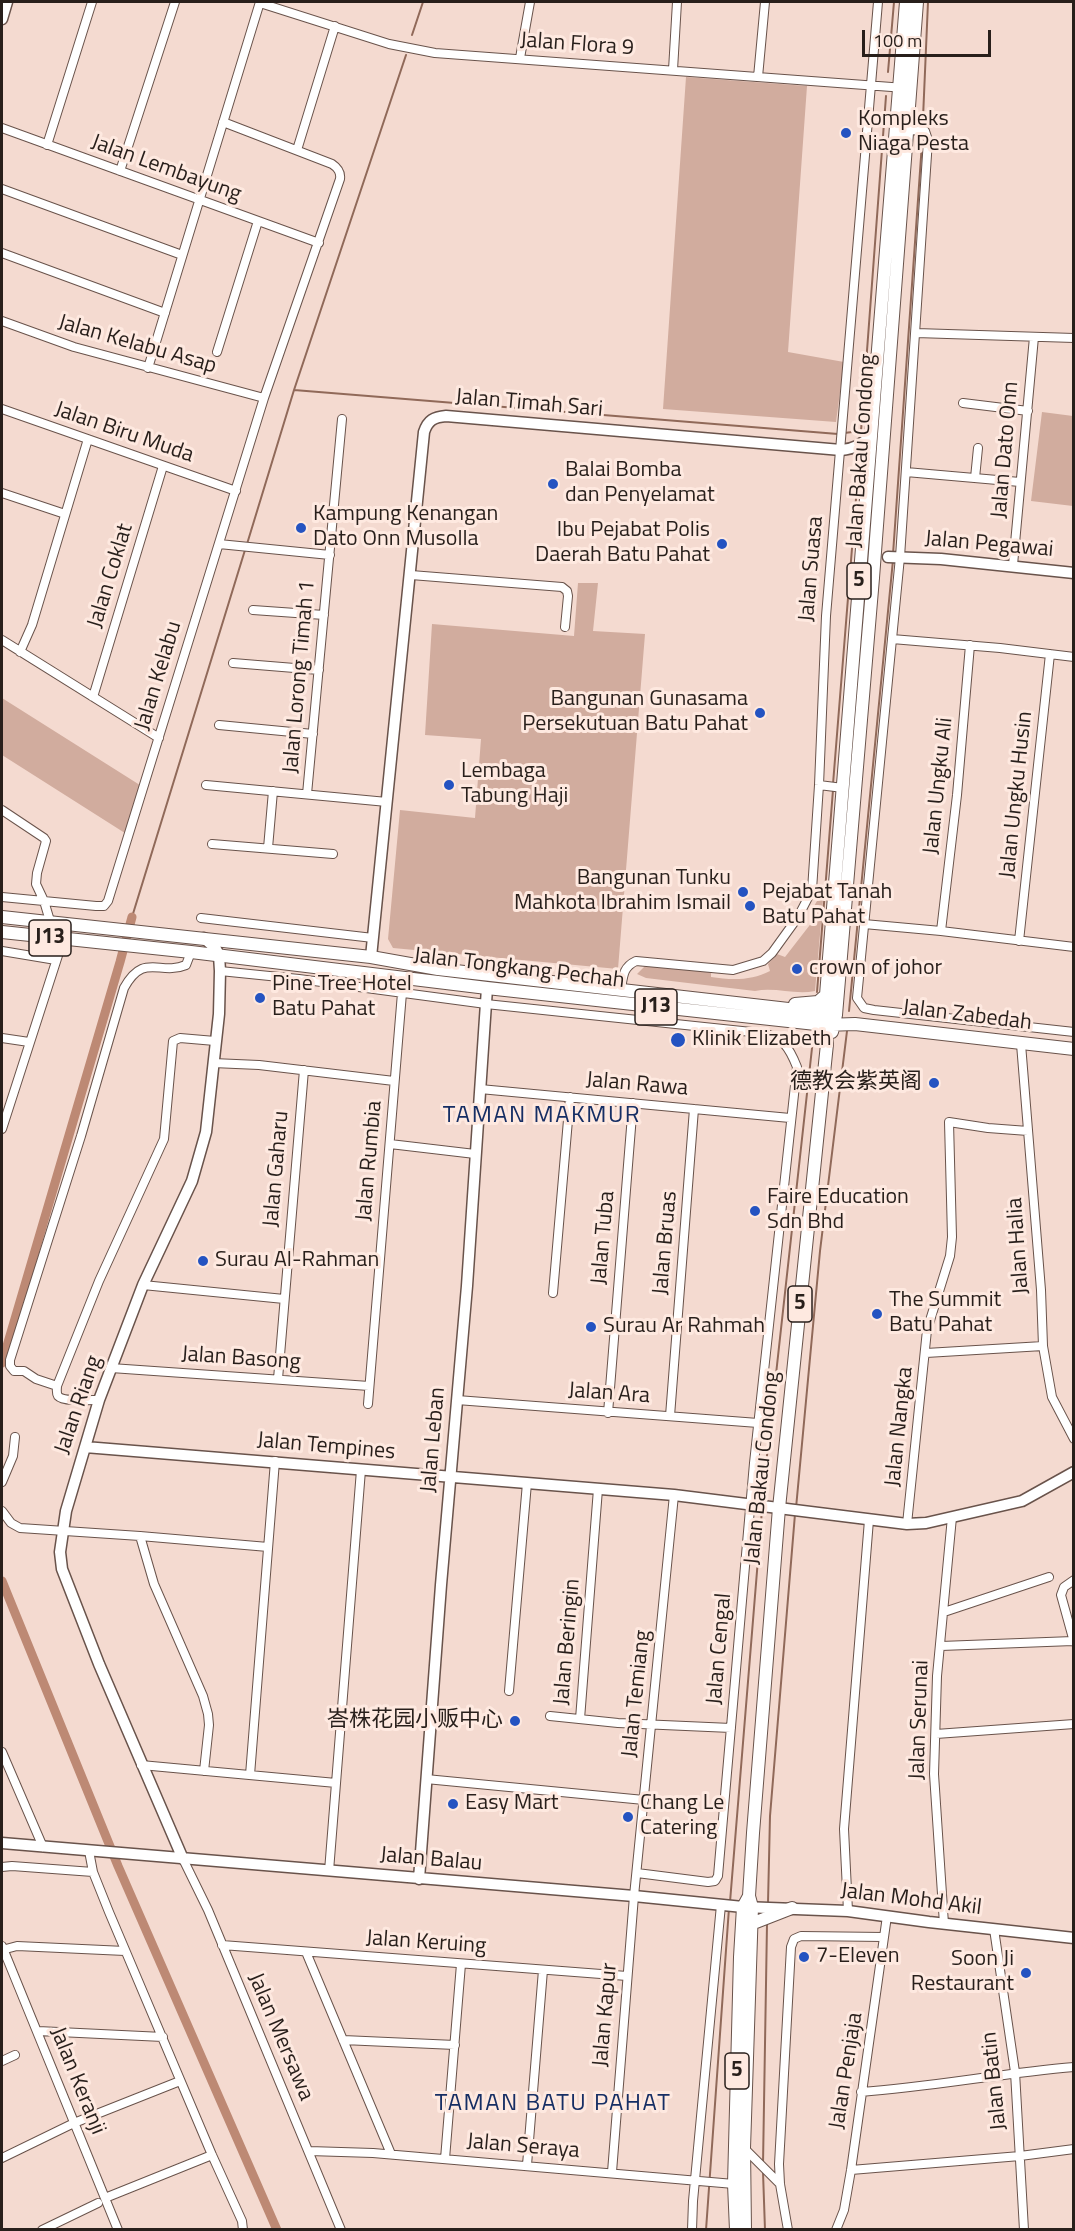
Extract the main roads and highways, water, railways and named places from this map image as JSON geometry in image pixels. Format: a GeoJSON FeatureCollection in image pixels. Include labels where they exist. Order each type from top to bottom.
{"type":"FeatureCollection","features":[{"type":"Feature","properties":{"kind":"main road","name":"Jalan Bakau Condong"},"geometry":{"type":"LineString","coordinates":[[736,2229],[734,2184],[741,1905],[774,1507],[830,1020],[873,578],[908,130],[905,88],[906,2]]}},
{"type":"Feature","properties":{"kind":"main road","name":"Jalan Bakau Condong"},"geometry":{"type":"LineString","coordinates":[[830,1020],[826,995],[831,786],[905,88],[917,2]]}},
{"type":"Feature","properties":{"kind":"main road","name":"Jalan Tongkang Pechah"},"geometry":{"type":"LineString","coordinates":[[2,917],[371,957],[433,968],[744,1005],[855,1024]]}},
{"type":"Feature","properties":{"kind":"main road","name":"Jalan Tongkang Pechah"},"geometry":{"type":"LineString","coordinates":[[2,932],[219,955],[487,988],[830,1020]]}},
{"type":"Feature","properties":{"kind":"main road"},"geometry":{"type":"LineString","coordinates":[[329,968],[344,963],[364,963],[371,957],[375,965],[399,970],[406,977]]}},
{"type":"Feature","properties":{"kind":"main road"},"geometry":{"type":"LineString","coordinates":[[433,968],[442,975],[481,980],[487,988]]}},
{"type":"Feature","properties":{"kind":"main road"},"geometry":{"type":"LineString","coordinates":[[744,1005],[765,1002],[808,1004],[822,1000],[826,995]]}},
{"type":"Feature","properties":{"kind":"main road","name":"Jalan Zabedah"},"geometry":{"type":"LineString","coordinates":[[855,1024],[1074,1049]]}},
{"type":"Feature","properties":{"kind":"main road","name":"Jalan Bakau Condong"},"geometry":{"type":"LineString","coordinates":[[741,1905],[754,1923],[744,2148],[745,2229]]}},
{"type":"Feature","properties":{"kind":"main road"},"geometry":{"type":"LineString","coordinates":[[754,1923],[792,1908]]}},
{"type":"Feature","properties":{"kind":"waterway"},"geometry":{"type":"LineString","coordinates":[[412,35],[423,2]]}},
{"type":"Feature","properties":{"kind":"waterway"},"geometry":{"type":"LineString","coordinates":[[888,72],[894,2]]}},
{"type":"Feature","properties":{"kind":"waterway"},"geometry":{"type":"LineString","coordinates":[[923,118],[928,2]]}},
{"type":"Feature","properties":{"kind":"waterway"},"geometry":{"type":"LineString","coordinates":[[247,544],[294,390],[406,55]]}},
{"type":"Feature","properties":{"kind":"waterway"},"geometry":{"type":"LineString","coordinates":[[844,433],[861,431],[886,96]]}},
{"type":"Feature","properties":{"kind":"waterway"},"geometry":{"type":"LineString","coordinates":[[893,554],[922,143]]}},
{"type":"Feature","properties":{"kind":"waterway"},"geometry":{"type":"LineString","coordinates":[[294,390],[838,434]]}},
{"type":"Feature","properties":{"kind":"waterway"},"geometry":{"type":"LineString","coordinates":[[833,784],[860,449]]}},
{"type":"Feature","properties":{"kind":"waterway"},"geometry":{"type":"LineString","coordinates":[[132,917],[245,550]]}},
{"type":"Feature","properties":{"kind":"waterway"},"geometry":{"type":"LineString","coordinates":[[849,1011],[893,560]]}},
{"type":"Feature","properties":{"kind":"waterway"},"geometry":{"type":"LineString","coordinates":[[817,992],[833,790]]}},
{"type":"Feature","properties":{"kind":"waterway"},"geometry":{"type":"LineString","coordinates":[[2,1363],[132,917]]}},
{"type":"Feature","properties":{"kind":"waterway"},"geometry":{"type":"LineString","coordinates":[[762,1501],[814,1030]]}},
{"type":"Feature","properties":{"kind":"waterway"},"geometry":{"type":"LineString","coordinates":[[796,1508],[820,1251],[847,1031]]}},
{"type":"Feature","properties":{"kind":"waterway"},"geometry":{"type":"LineString","coordinates":[[730,1902],[762,1510]]}},
{"type":"Feature","properties":{"kind":"waterway"},"geometry":{"type":"LineString","coordinates":[[768,1903],[770,1816],[795,1514]]}},
{"type":"Feature","properties":{"kind":"waterway"},"geometry":{"type":"LineString","coordinates":[[2,1581],[118,1866],[277,2230]]}},
{"type":"Feature","properties":{"kind":"waterway"},"geometry":{"type":"LineString","coordinates":[[706,2230],[729,1908]]}},
{"type":"Feature","properties":{"kind":"waterway"},"geometry":{"type":"LineString","coordinates":[[763,2164],[767,1924]]}},
{"type":"Feature","properties":{"kind":"waterway"},"geometry":{"type":"LineString","coordinates":[[763,2172],[765,2230]]}},
{"type":"Feature","properties":{"kind":"place","name":"Kompleks Niaga Pesta"},"geometry":{"type":"Point","coordinates":[846,133]}},
{"type":"Feature","properties":{"kind":"place","name":"Balai Bomba dan Penyelamat"},"geometry":{"type":"Point","coordinates":[553,484]}},
{"type":"Feature","properties":{"kind":"place","name":"Kampung Kenangan Dato Onn Musolla"},"geometry":{"type":"Point","coordinates":[301,528]}},
{"type":"Feature","properties":{"kind":"place","name":"Ibu Pejabat Polis Daerah Batu Pahat"},"geometry":{"type":"Point","coordinates":[722,544]}},
{"type":"Feature","properties":{"kind":"place","name":"Bangunan Gunasama Persekutuan Batu Pahat"},"geometry":{"type":"Point","coordinates":[760,713]}},
{"type":"Feature","properties":{"kind":"place","name":"Lembaga Tabung Haji"},"geometry":{"type":"Point","coordinates":[449,785]}},
{"type":"Feature","properties":{"kind":"place","name":"Bangunan Tunku Mahkota Ibrahim Ismail"},"geometry":{"type":"Point","coordinates":[743,892]}},
{"type":"Feature","properties":{"kind":"place","name":"Pejabat Tanah Batu Pahat"},"geometry":{"type":"Point","coordinates":[750,906]}},
{"type":"Feature","properties":{"kind":"place","name":"crown of johor"},"geometry":{"type":"Point","coordinates":[797,969]}},
{"type":"Feature","properties":{"kind":"place","name":"Pine Tree Hotel Batu Pahat"},"geometry":{"type":"Point","coordinates":[260,998]}},
{"type":"Feature","properties":{"kind":"place","name":"Klinik Elizabeth"},"geometry":{"type":"Point","coordinates":[678,1040]}},
{"type":"Feature","properties":{"kind":"place","name":"德教会紫英阁"},"geometry":{"type":"Point","coordinates":[934,1083]}},
{"type":"Feature","properties":{"kind":"place","name":"Faire Education Sdn Bhd"},"geometry":{"type":"Point","coordinates":[755,1211]}},
{"type":"Feature","properties":{"kind":"place","name":"Surau Al-Rahman"},"geometry":{"type":"Point","coordinates":[203,1261]}},
{"type":"Feature","properties":{"kind":"place","name":"The Summit Batu Pahat"},"geometry":{"type":"Point","coordinates":[877,1314]}},
{"type":"Feature","properties":{"kind":"place","name":"Surau Ar Rahmah"},"geometry":{"type":"Point","coordinates":[591,1327]}},
{"type":"Feature","properties":{"kind":"place","name":"峇株花园小贩中心"},"geometry":{"type":"Point","coordinates":[515,1721]}},
{"type":"Feature","properties":{"kind":"place","name":"Easy Mart"},"geometry":{"type":"Point","coordinates":[453,1804]}},
{"type":"Feature","properties":{"kind":"place","name":"Chang Le Catering"},"geometry":{"type":"Point","coordinates":[628,1817]}},
{"type":"Feature","properties":{"kind":"place","name":"7-Eleven"},"geometry":{"type":"Point","coordinates":[804,1957]}},
{"type":"Feature","properties":{"kind":"place","name":"Soon Ji Restaurant"},"geometry":{"type":"Point","coordinates":[1026,1973]}},
{"type":"Feature","properties":{"kind":"district","name":"TAMAN MAKMUR"},"geometry":{"type":"Point","coordinates":[542,1116]}},
{"type":"Feature","properties":{"kind":"district","name":"TAMAN BATU PAHAT"},"geometry":{"type":"Point","coordinates":[553,2104]}}]}
